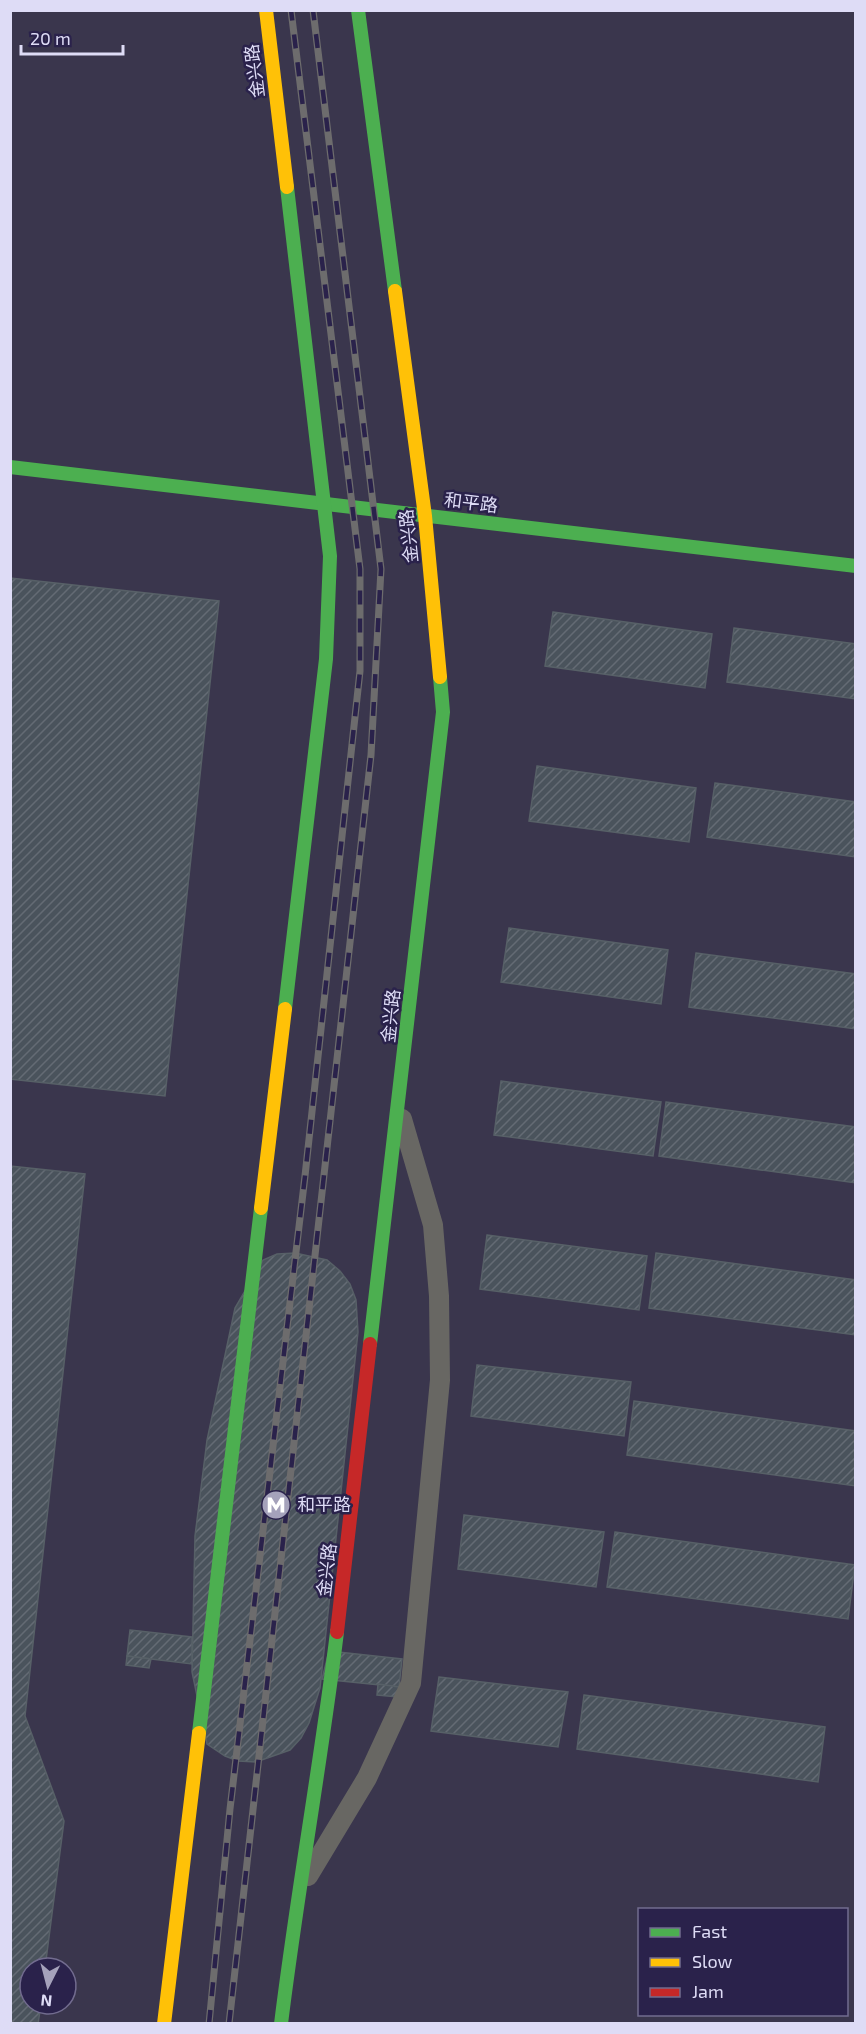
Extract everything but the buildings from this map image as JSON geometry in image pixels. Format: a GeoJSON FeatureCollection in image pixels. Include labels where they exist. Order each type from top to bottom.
{"type":"FeatureCollection","features":[{"type":"Feature","properties":{"kind":"main road","name":"金兴路"},"geometry":{"type":"LineString","coordinates":[[164,2024],[326,659],[330,556],[266,10]]}},
{"type":"Feature","properties":{"kind":"main road","name":"金兴路"},"geometry":{"type":"LineString","coordinates":[[281,2024],[297,1894],[323,1750],[443,712],[425,516],[358,10]]}},
{"type":"Feature","properties":{"kind":"main road","name":"和平路"},"geometry":{"type":"LineString","coordinates":[[10,467],[855,566]]}},
{"type":"Feature","properties":{"kind":"lane"},"geometry":{"type":"LineString","coordinates":[[297,1894],[367,1778],[411,1683],[440,1380],[439,1296],[433,1225],[399,1107]]}},
{"type":"Feature","properties":{"kind":"railway"},"geometry":{"type":"LineString","coordinates":[[209,2024],[230,1809],[305,1176],[360,671],[360,569],[291,10]]}},
{"type":"Feature","properties":{"kind":"railway"},"geometry":{"type":"LineString","coordinates":[[229,2024],[371,755],[381,569],[313,10]]}},
{"type":"Feature","properties":{"kind":"traffic: fast"},"geometry":{"type":"LineString","coordinates":[[358,10],[395,291]]}},
{"type":"Feature","properties":{"kind":"traffic: fast"},"geometry":{"type":"LineString","coordinates":[[285,1009],[326,659],[330,556],[287,187]]}},
{"type":"Feature","properties":{"kind":"traffic: fast"},"geometry":{"type":"LineString","coordinates":[[10,467],[856,566]]}},
{"type":"Feature","properties":{"kind":"traffic: fast"},"geometry":{"type":"LineString","coordinates":[[370,1344],[443,712],[440,677]]}},
{"type":"Feature","properties":{"kind":"traffic: fast"},"geometry":{"type":"LineString","coordinates":[[199,1733],[261,1208]]}},
{"type":"Feature","properties":{"kind":"traffic: fast"},"geometry":{"type":"LineString","coordinates":[[281,2024],[337,1632]]}},
{"type":"Feature","properties":{"kind":"traffic: slow"},"geometry":{"type":"LineString","coordinates":[[266,10],[287,187]]}},
{"type":"Feature","properties":{"kind":"traffic: slow"},"geometry":{"type":"LineString","coordinates":[[395,291],[425,516],[440,677]]}},
{"type":"Feature","properties":{"kind":"traffic: slow"},"geometry":{"type":"LineString","coordinates":[[261,1208],[285,1009]]}},
{"type":"Feature","properties":{"kind":"traffic: slow"},"geometry":{"type":"LineString","coordinates":[[164,2024],[199,1733]]}},
{"type":"Feature","properties":{"kind":"traffic: jam"},"geometry":{"type":"LineString","coordinates":[[337,1632],[370,1344]]}},
{"type":"Feature","properties":{"kind":"place","name":"和平路"},"geometry":{"type":"Point","coordinates":[276,1505]}}]}
